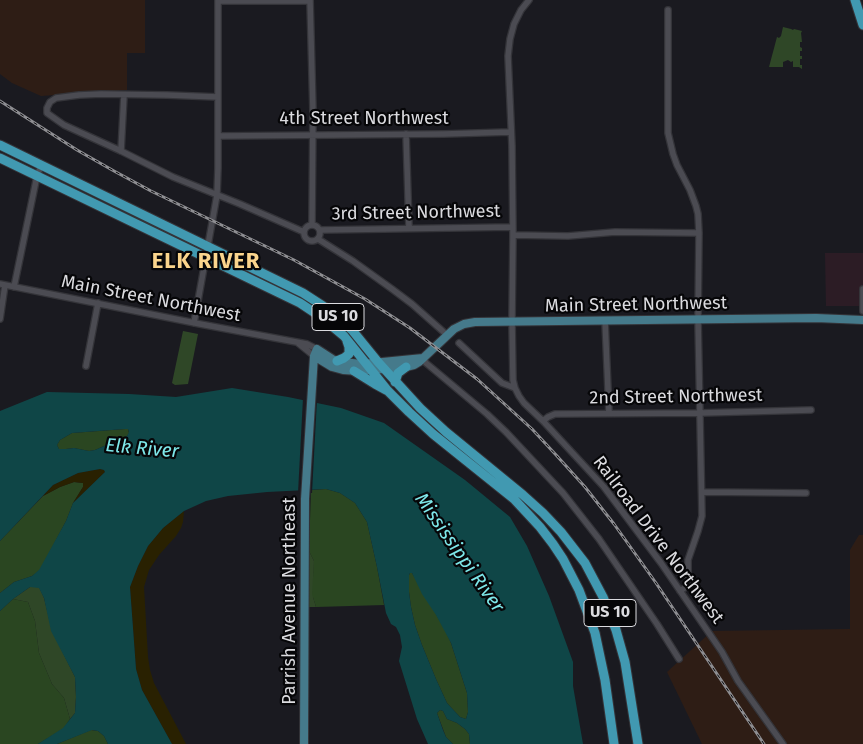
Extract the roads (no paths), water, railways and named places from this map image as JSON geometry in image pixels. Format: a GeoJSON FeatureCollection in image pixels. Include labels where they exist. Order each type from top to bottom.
{"type":"FeatureCollection","features":[{"type":"Feature","properties":{"kind":"highway"},"geometry":{"type":"LineString","coordinates":[[855,0],[863,25]]}},
{"type":"Feature","properties":{"kind":"highway","name":"US 10"},"geometry":{"type":"LineString","coordinates":[[0,145],[309,296],[340,318],[420,408],[543,513],[561,532],[584,563],[603,597],[616,630],[625,662],[638,744]]}},
{"type":"Feature","properties":{"kind":"highway","name":"US 10"},"geometry":{"type":"LineString","coordinates":[[0,158],[306,306],[344,336],[388,391],[419,422],[514,499],[540,527],[563,559],[579,590],[595,633],[605,680],[614,744]]}},
{"type":"Feature","properties":{"kind":"highway"},"geometry":{"type":"LineString","coordinates":[[337,361],[349,354],[350,347],[344,336]]}},
{"type":"Feature","properties":{"kind":"highway"},"geometry":{"type":"LineString","coordinates":[[395,382],[398,373],[406,367]]}},
{"type":"Feature","properties":{"kind":"highway"},"geometry":{"type":"LineString","coordinates":[[354,371],[388,391]]}},
{"type":"Feature","properties":{"kind":"main road","name":"Main Street Northwest"},"geometry":{"type":"LineString","coordinates":[[316,353],[327,364],[336,369],[354,371],[381,366],[406,367],[414,365],[423,358],[454,329],[469,322],[830,318],[863,320]]}},
{"type":"Feature","properties":{"kind":"main road","name":"Main Street Northwest"},"geometry":{"type":"LineString","coordinates":[[316,353],[337,361],[357,363],[370,367]]}},
{"type":"Feature","properties":{"kind":"main road","name":"Parrish Avenue Northeast"},"geometry":{"type":"LineString","coordinates":[[304,744],[305,499],[313,370],[316,353]]}},
{"type":"Feature","properties":{"kind":"main road","name":"Main Street Northwest"},"geometry":{"type":"LineString","coordinates":[[381,366],[412,358],[423,358]]}},
{"type":"Feature","properties":{"kind":"main road"},"geometry":{"type":"LineString","coordinates":[[313,370],[320,365],[327,364]]}},
{"type":"Feature","properties":{"kind":"street"},"geometry":{"type":"LineString","coordinates":[[194,323],[217,195],[218,0],[310,0],[312,224]]}},
{"type":"Feature","properties":{"kind":"street"},"geometry":{"type":"LineString","coordinates":[[515,388],[513,380],[512,165],[508,56],[514,24],[529,0]]}},
{"type":"Feature","properties":{"kind":"street"},"geometry":{"type":"LineString","coordinates":[[668,10],[668,133],[671,150],[696,206],[699,233],[698,319],[702,516],[688,560],[688,582],[686,587],[680,591]]}},
{"type":"Feature","properties":{"kind":"street"},"geometry":{"type":"LineString","coordinates":[[218,97],[101,94],[56,98],[50,102],[47,112],[64,125],[121,151],[173,178],[304,232]]}},
{"type":"Feature","properties":{"kind":"street"},"geometry":{"type":"LineString","coordinates":[[121,151],[124,95]]}},
{"type":"Feature","properties":{"kind":"street","name":"4th Street Northwest"},"geometry":{"type":"LineString","coordinates":[[218,136],[510,132]]}},
{"type":"Feature","properties":{"kind":"street"},"geometry":{"type":"LineString","coordinates":[[406,134],[409,228]]}},
{"type":"Feature","properties":{"kind":"street"},"geometry":{"type":"LineString","coordinates":[[14,287],[37,176],[41,166]]}},
{"type":"Feature","properties":{"kind":"street"},"geometry":{"type":"LineString","coordinates":[[312,224],[318,227],[320,230],[318,239],[310,241],[304,236],[306,226],[312,224]]}},
{"type":"Feature","properties":{"kind":"street","name":"3rd Street Northwest"},"geometry":{"type":"LineString","coordinates":[[320,230],[512,227]]}},
{"type":"Feature","properties":{"kind":"street","name":"3rd Street Northwest"},"geometry":{"type":"LineString","coordinates":[[512,235],[568,236],[615,232],[699,233]]}},
{"type":"Feature","properties":{"kind":"street"},"geometry":{"type":"LineString","coordinates":[[318,239],[392,289],[447,335]]}},
{"type":"Feature","properties":{"kind":"street"},"geometry":{"type":"LineString","coordinates":[[0,319],[2,285]]}},
{"type":"Feature","properties":{"kind":"street","name":"Main Street Northwest"},"geometry":{"type":"LineString","coordinates":[[2,285],[307,344],[316,353]]}},
{"type":"Feature","properties":{"kind":"street"},"geometry":{"type":"LineString","coordinates":[[863,289],[863,311]]}},
{"type":"Feature","properties":{"kind":"street"},"geometry":{"type":"LineString","coordinates":[[86,366],[98,303]]}},
{"type":"Feature","properties":{"kind":"street"},"geometry":{"type":"LineString","coordinates":[[605,320],[609,413]]}},
{"type":"Feature","properties":{"kind":"street","name":"Railroad Drive Northwest"},"geometry":{"type":"LineString","coordinates":[[459,343],[502,382],[515,388],[518,396],[524,403],[604,487],[661,563],[722,652],[738,681],[783,744]]}},
{"type":"Feature","properties":{"kind":"street"},"geometry":{"type":"LineString","coordinates":[[423,358],[426,363],[506,432],[563,493],[604,546],[679,659]]}},
{"type":"Feature","properties":{"kind":"street","name":"2nd Street Northwest"},"geometry":{"type":"LineString","coordinates":[[543,421],[555,414],[811,410]]}},
{"type":"Feature","properties":{"kind":"street"},"geometry":{"type":"LineString","coordinates":[[702,492],[806,493]]}},
{"type":"Feature","properties":{"kind":"water"},"geometry":{"type":"Polygon","coordinates":[[[232,388],[341,408],[384,423],[465,480],[510,517],[527,546],[549,596],[573,662],[573,686],[583,744],[470,744],[469,734],[465,729],[447,719],[443,711],[440,710],[437,713],[443,730],[446,737],[453,744],[428,744],[417,719],[399,661],[402,647],[400,635],[396,627],[391,624],[386,613],[367,522],[355,503],[340,493],[326,489],[267,492],[228,496],[206,501],[184,511],[163,528],[148,546],[130,587],[136,669],[142,690],[172,744],[108,744],[104,736],[98,731],[92,730],[57,744],[38,744],[63,728],[75,713],[75,677],[51,631],[44,598],[39,588],[30,587],[0,611],[0,593],[14,582],[32,576],[39,570],[66,521],[73,503],[105,472],[100,469],[78,473],[53,485],[0,541],[0,411],[47,392],[176,397],[232,388]],[[128,429],[72,433],[60,440],[57,445],[59,449],[95,450],[127,436],[129,432],[128,429]],[[410,573],[409,592],[411,607],[422,645],[447,703],[460,717],[466,719],[468,712],[467,693],[451,643],[412,573],[410,573]]]}},
{"type":"Feature","properties":{"kind":"railway"},"geometry":{"type":"LineString","coordinates":[[0,101],[114,171],[151,191],[294,260],[365,299],[410,328],[477,379],[532,429],[585,487],[656,583],[764,744]]}},
{"type":"Feature","properties":{"kind":"district","name":"ELK RIVER"},"geometry":{"type":"Point","coordinates":[206,262]}},
{"type":"Feature","properties":{"kind":"water label","name":"Elk River"},"geometry":{"type":"Point","coordinates":[142,449]}},
{"type":"Feature","properties":{"kind":"water label","name":"Mississippi River"},"geometry":{"type":"Point","coordinates":[459,553]}}]}
